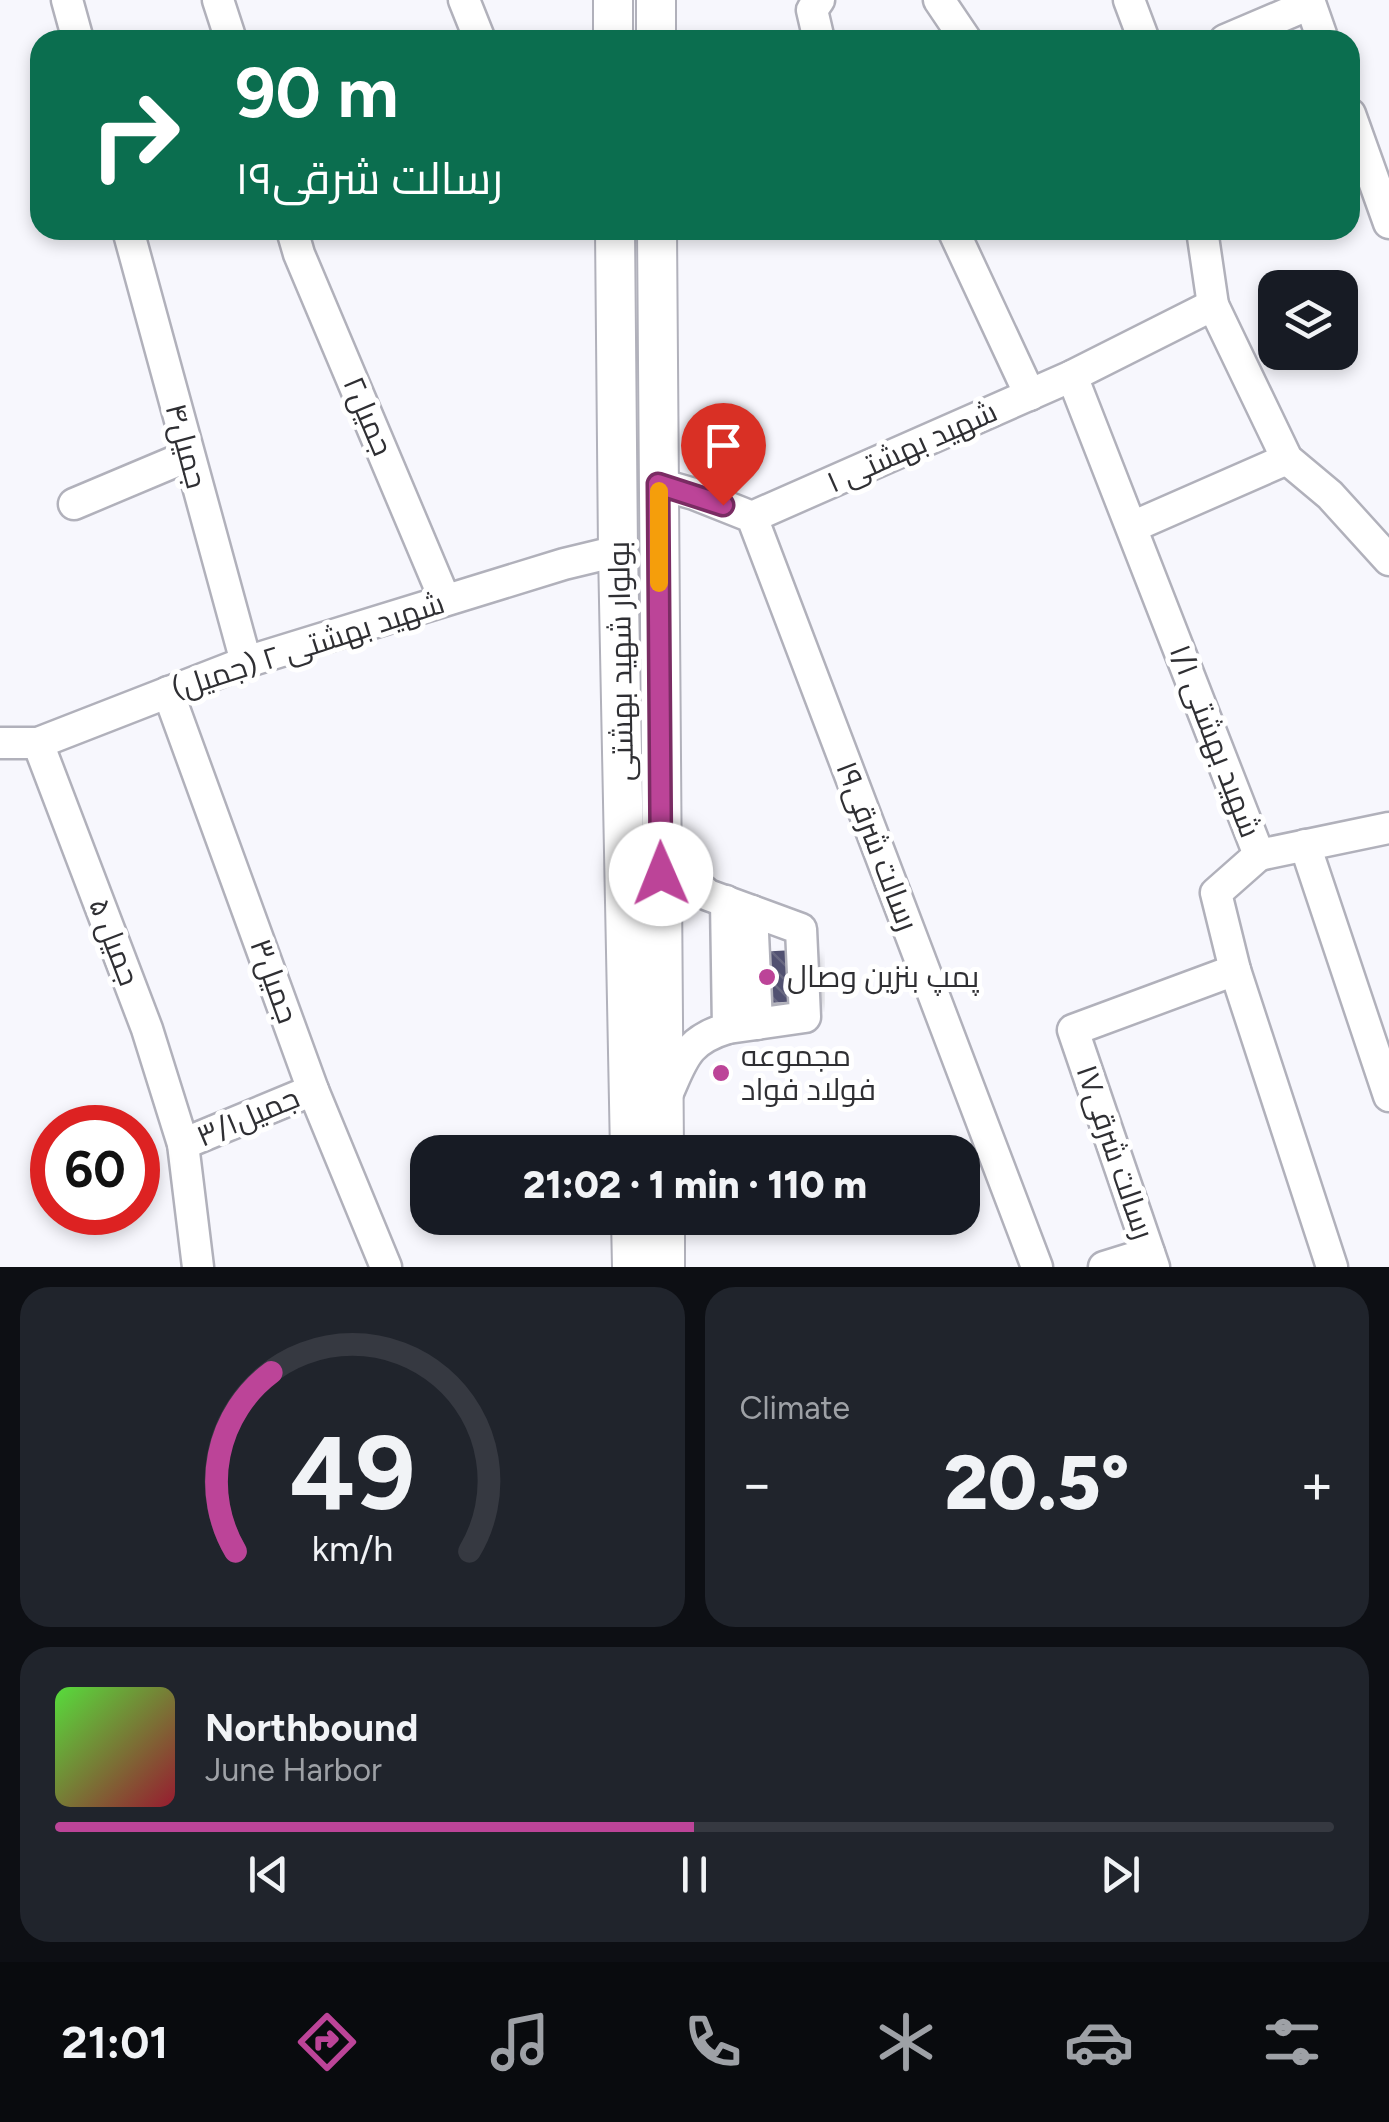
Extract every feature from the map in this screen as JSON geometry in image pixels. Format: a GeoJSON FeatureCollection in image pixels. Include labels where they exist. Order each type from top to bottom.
{"type":"FeatureCollection","features":[{"type":"Feature","properties":{"kind":"main road"},"geometry":{"type":"LineString","coordinates":[[613,0],[614,30]]}},
{"type":"Feature","properties":{"kind":"main road"},"geometry":{"type":"LineString","coordinates":[[656,0],[656,30]]}},
{"type":"Feature","properties":{"kind":"main road","name":"بولوار شهید بهشتی"},"geometry":{"type":"LineString","coordinates":[[616,240],[630,1135]]}},
{"type":"Feature","properties":{"kind":"main road","name":"بولوار شهید بهشتی"},"geometry":{"type":"LineString","coordinates":[[657,240],[664,1135]]}},
{"type":"Feature","properties":{"kind":"main road"},"geometry":{"type":"LineString","coordinates":[[616,319],[658,321]]}},
{"type":"Feature","properties":{"kind":"main road"},"geometry":{"type":"LineString","coordinates":[[631,1235],[632,1267]]}},
{"type":"Feature","properties":{"kind":"main road"},"geometry":{"type":"LineString","coordinates":[[664,1235],[665,1267]]}},
{"type":"Feature","properties":{"kind":"street"},"geometry":{"type":"LineString","coordinates":[[67,0],[75,30]]}},
{"type":"Feature","properties":{"kind":"street"},"geometry":{"type":"LineString","coordinates":[[218,0],[228,30]]}},
{"type":"Feature","properties":{"kind":"street"},"geometry":{"type":"LineString","coordinates":[[464,0],[476,30]]}},
{"type":"Feature","properties":{"kind":"street"},"geometry":{"type":"LineString","coordinates":[[817,30],[812,10],[819,0]]}},
{"type":"Feature","properties":{"kind":"street"},"geometry":{"type":"LineString","coordinates":[[939,0],[959,30]]}},
{"type":"Feature","properties":{"kind":"street"},"geometry":{"type":"LineString","coordinates":[[1129,0],[1140,30]]}},
{"type":"Feature","properties":{"kind":"street"},"geometry":{"type":"LineString","coordinates":[[1247,30],[1310,2],[1320,30]]}},
{"type":"Feature","properties":{"kind":"street"},"geometry":{"type":"LineString","coordinates":[[1360,142],[1389,223]]}},
{"type":"Feature","properties":{"kind":"street","name":"جمیل۴"},"geometry":{"type":"LineString","coordinates":[[131,240],[246,662]]}},
{"type":"Feature","properties":{"kind":"street","name":"جمیل۲"},"geometry":{"type":"LineString","coordinates":[[296,240],[446,600]]}},
{"type":"Feature","properties":{"kind":"street"},"geometry":{"type":"LineString","coordinates":[[958,240],[1030,394]]}},
{"type":"Feature","properties":{"kind":"street"},"geometry":{"type":"LineString","coordinates":[[1204,240],[1214,306],[1287,459],[1330,495],[1389,560]]}},
{"type":"Feature","properties":{"kind":"street","name":"شهید بهشتی ۱"},"geometry":{"type":"LineString","coordinates":[[752,517],[1072,376],[1214,306]]}},
{"type":"Feature","properties":{"kind":"street","name":"شهید بهشتی ۱/۱"},"geometry":{"type":"LineString","coordinates":[[1072,376],[1259,855],[1216,892],[1234,970],[1332,1267]]}},
{"type":"Feature","properties":{"kind":"street"},"geometry":{"type":"LineString","coordinates":[[74,504],[188,456]]}},
{"type":"Feature","properties":{"kind":"street"},"geometry":{"type":"LineString","coordinates":[[1132,527],[1287,459]]}},
{"type":"Feature","properties":{"kind":"street"},"geometry":{"type":"LineString","coordinates":[[658,484],[752,517]]}},
{"type":"Feature","properties":{"kind":"street","name":"رسالت شرقی۱۹"},"geometry":{"type":"LineString","coordinates":[[752,517],[1036,1267]]}},
{"type":"Feature","properties":{"kind":"street","name":"شهید بهشتی ۲ (جمیل)"},"geometry":{"type":"LineString","coordinates":[[0,743],[38,742],[246,662],[618,551]]}},
{"type":"Feature","properties":{"kind":"street","name":"جمیل۳"},"geometry":{"type":"LineString","coordinates":[[168,692],[313,1090],[386,1267]]}},
{"type":"Feature","properties":{"kind":"street","name":"جمیل ۵"},"geometry":{"type":"LineString","coordinates":[[38,742],[147,1029],[183,1144],[198,1267]]}},
{"type":"Feature","properties":{"kind":"street"},"geometry":{"type":"LineString","coordinates":[[1259,855],[1389,828]]}},
{"type":"Feature","properties":{"kind":"street"},"geometry":{"type":"LineString","coordinates":[[661,836],[684,875],[708,894],[762,915]]}},
{"type":"Feature","properties":{"kind":"street"},"geometry":{"type":"LineString","coordinates":[[1305,845],[1389,1096]]}},
{"type":"Feature","properties":{"kind":"street"},"geometry":{"type":"LineString","coordinates":[[758,1024],[762,915]]}},
{"type":"Feature","properties":{"kind":"street"},"geometry":{"type":"LineString","coordinates":[[758,1024],[762,915]]}},
{"type":"Feature","properties":{"kind":"street","name":"رسالت شرقی۱۷"},"geometry":{"type":"LineString","coordinates":[[1151,1260],[1073,1030],[1234,970]]}},
{"type":"Feature","properties":{"kind":"street"},"geometry":{"type":"LineString","coordinates":[[663,1104],[686,1052],[708,1034],[758,1024]]}},
{"type":"Feature","properties":{"kind":"street","name":"جمیل۳/۱"},"geometry":{"type":"LineString","coordinates":[[183,1144],[313,1090]]}},
{"type":"Feature","properties":{"kind":"street"},"geometry":{"type":"LineString","coordinates":[[1104,1267],[1151,1260]]}},
{"type":"Feature","properties":{"kind":"building","name":"پمپ بنزین وصال"},"geometry":{"type":"Polygon","coordinates":[[[812,949],[815,1000],[721,1006],[718,954],[812,949]]]}},
{"type":"Feature","properties":{"kind":"slow traffic"},"geometry":{"type":"LineString","coordinates":[[659,491],[659,583]]}},
{"type":"Feature","properties":{"kind":"place","name":"پمپ بنزین وصال"},"geometry":{"type":"Point","coordinates":[767,977]}},
{"type":"Feature","properties":{"kind":"place","name":"مجموعه فولاد فواد"},"geometry":{"type":"Point","coordinates":[721,1073]}},
{"type":"Feature","properties":{"kind":"route"},"geometry":{"type":"LineString","coordinates":[[661,874],[658,484],[723,505]]}}]}
